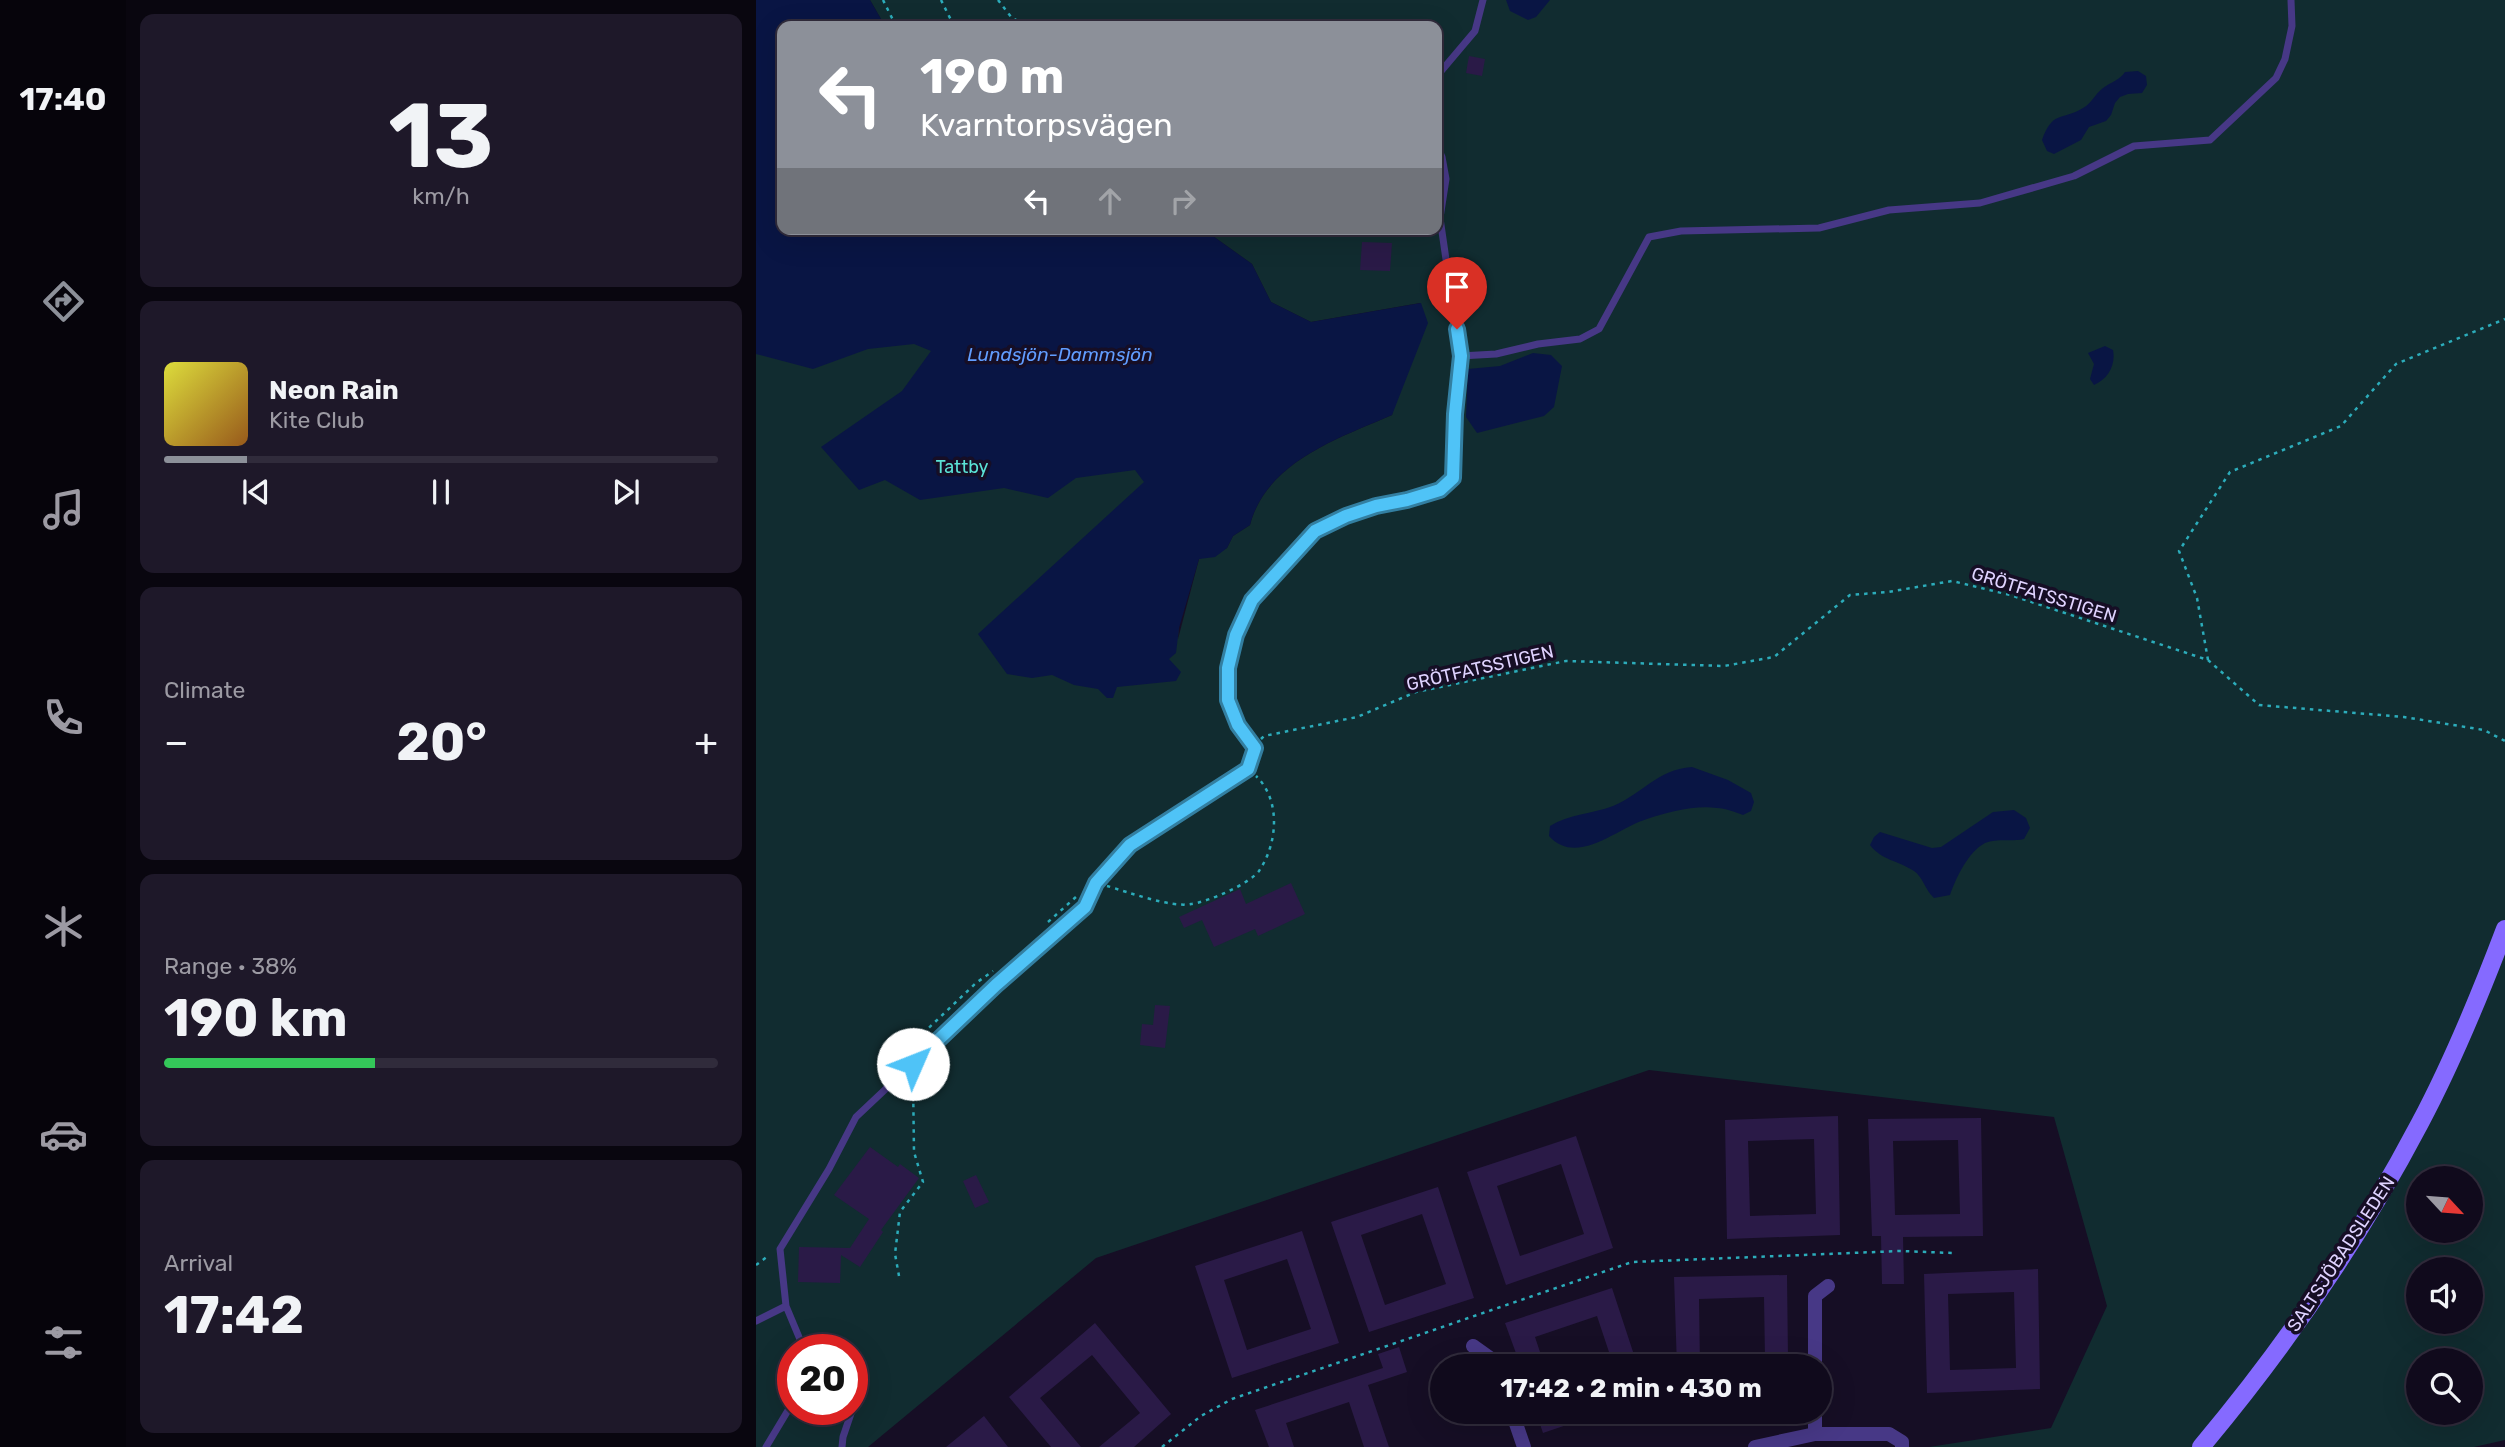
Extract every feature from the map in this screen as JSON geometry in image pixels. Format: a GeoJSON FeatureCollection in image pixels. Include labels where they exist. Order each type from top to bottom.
{"type":"FeatureCollection","features":[{"type":"Feature","properties":{"kind":"main road","name":"SALTSJÖBADSLEDEN"},"geometry":{"type":"LineString","coordinates":[[2201,1447],[2320,1292],[2390,1180],[2449,1064],[2505,929]]}},
{"type":"Feature","properties":{"kind":"street"},"geometry":{"type":"LineString","coordinates":[[1815,1354],[1815,1296],[1828,1286]]}},
{"type":"Feature","properties":{"kind":"street"},"geometry":{"type":"LineString","coordinates":[[1473,1346],[1484,1354]]}},
{"type":"Feature","properties":{"kind":"street"},"geometry":{"type":"LineString","coordinates":[[1517,1424],[1524,1447]]}},
{"type":"Feature","properties":{"kind":"street"},"geometry":{"type":"LineString","coordinates":[[1815,1424],[1815,1434],[1826,1447]]}},
{"type":"Feature","properties":{"kind":"street"},"geometry":{"type":"LineString","coordinates":[[1755,1447],[1815,1434],[1889,1434],[1896,1436],[1902,1442],[1902,1447]]}},
{"type":"Feature","properties":{"kind":"lane"},"geometry":{"type":"LineString","coordinates":[[1442,70],[1475,31],[1483,0]]}},
{"type":"Feature","properties":{"kind":"lane"},"geometry":{"type":"LineString","coordinates":[[1461,356],[1496,354],[1538,344],[1580,339],[1599,329],[1649,237],[1681,231],[1819,228],[1889,210],[1980,203],[2074,176],[2134,146],[2210,140],[2276,78],[2285,59],[2292,26],[2291,0]]}},
{"type":"Feature","properties":{"kind":"lane"},"geometry":{"type":"LineString","coordinates":[[1442,157],[1446,179],[1442,205]]}},
{"type":"Feature","properties":{"kind":"lane"},"geometry":{"type":"LineString","coordinates":[[798,1334],[786,1306],[780,1249],[829,1169],[856,1117],[996,985],[1085,907],[1096,883],[1130,845],[1248,769],[1255,748],[1238,725],[1228,700],[1228,668],[1236,635],[1252,600],[1315,531],[1346,516],[1376,506],[1440,490],[1453,478],[1455,414],[1461,356],[1442,231]]}},
{"type":"Feature","properties":{"kind":"lane"},"geometry":{"type":"LineString","coordinates":[[756,1321],[786,1306]]}},
{"type":"Feature","properties":{"kind":"lane"},"geometry":{"type":"LineString","coordinates":[[766,1447],[779,1425]]}},
{"type":"Feature","properties":{"kind":"lane"},"geometry":{"type":"LineString","coordinates":[[842,1447],[847,1425]]}},
{"type":"Feature","properties":{"kind":"path"},"geometry":{"type":"LineString","coordinates":[[883,0],[894,21]]}},
{"type":"Feature","properties":{"kind":"path"},"geometry":{"type":"LineString","coordinates":[[940,0],[951,21]]}},
{"type":"Feature","properties":{"kind":"path"},"geometry":{"type":"LineString","coordinates":[[998,0],[1012,18],[1018,21]]}},
{"type":"Feature","properties":{"kind":"path"},"geometry":{"type":"LineString","coordinates":[[2505,319],[2396,364],[2341,426],[2230,472],[2179,551],[2197,598],[2208,660],[2259,705],[2404,716],[2484,730],[2505,741]]}},
{"type":"Feature","properties":{"kind":"path","name":"GRÖTFATSSTIGEN"},"geometry":{"type":"LineString","coordinates":[[1255,748],[1264,736],[1357,717],[1416,692],[1566,661],[1724,666],[1774,657],[1850,595],[1888,592],[1952,581],[2010,595],[2208,660]]}},
{"type":"Feature","properties":{"kind":"path"},"geometry":{"type":"LineString","coordinates":[[1096,883],[1157,900],[1190,905],[1227,892],[1257,873],[1272,845],[1274,819],[1269,795],[1261,781],[1248,769]]}},
{"type":"Feature","properties":{"kind":"path"},"geometry":{"type":"LineString","coordinates":[[899,1276],[895,1254],[900,1212],[923,1182],[914,1152],[913,1064]]}},
{"type":"Feature","properties":{"kind":"path"},"geometry":{"type":"LineString","coordinates":[[756,1265],[780,1249]]}},
{"type":"Feature","properties":{"kind":"path"},"geometry":{"type":"LineString","coordinates":[[1162,1447],[1201,1416],[1233,1399],[1632,1262],[1886,1252],[1953,1253]]}},
{"type":"Feature","properties":{"kind":"green space","name":"Tattby"},"geometry":{"type":"Polygon","coordinates":[[[870,0],[2505,0],[2505,1440],[2474,1447],[1929,1447],[2051,1428],[2107,1306],[2054,1117],[1649,1070],[1096,1258],[868,1447],[756,1447],[756,201],[777,224],[777,235],[798,235],[1197,381],[1178,639],[1199,559],[1227,548],[1233,536],[1250,525],[1271,484],[1288,469],[1328,443],[1392,415],[1420,303],[1311,322],[1271,302],[1252,264],[1211,235],[1442,235],[1442,21],[882,21],[870,0]]]}},
{"type":"Feature","properties":{"kind":"water","name":"Lundsjön-Dammsjön"},"geometry":{"type":"Polygon","coordinates":[[[756,0],[870,0],[882,21],[777,21],[777,235],[1211,235],[1252,264],[1271,302],[1311,322],[1421,303],[1428,323],[1392,415],[1328,443],[1288,469],[1271,484],[1250,525],[1233,536],[1227,548],[1215,557],[1199,559],[1179,628],[1176,653],[1169,659],[1181,672],[1176,681],[1117,687],[1113,698],[1107,698],[1098,689],[1074,685],[1052,675],[1032,678],[1007,674],[978,634],[1144,482],[1135,470],[1076,478],[1048,498],[1004,488],[920,500],[885,480],[859,490],[821,447],[902,391],[931,351],[914,344],[868,349],[813,369],[756,354],[756,0]]]}},
{"type":"Feature","properties":{"kind":"water"},"geometry":{"type":"Polygon","coordinates":[[[1506,0],[1550,0],[1536,17],[1528,20],[1510,11],[1506,0]]]}},
{"type":"Feature","properties":{"kind":"water"},"geometry":{"type":"Polygon","coordinates":[[[2138,71],[2146,76],[2147,85],[2142,93],[2120,97],[2106,121],[2089,127],[2081,140],[2054,154],[2047,151],[2042,140],[2054,120],[2086,106],[2100,90],[2125,72],[2138,71]]]}},
{"type":"Feature","properties":{"kind":"water"},"geometry":{"type":"Polygon","coordinates":[[[2105,346],[2113,350],[2112,366],[2103,379],[2094,385],[2090,379],[2094,364],[2088,353],[2105,346]]]}},
{"type":"Feature","properties":{"kind":"water"},"geometry":{"type":"Polygon","coordinates":[[[1533,353],[1551,355],[1562,366],[1554,407],[1544,416],[1477,433],[1466,417],[1468,369],[1500,366],[1533,353]]]}},
{"type":"Feature","properties":{"kind":"water"},"geometry":{"type":"Polygon","coordinates":[[[1692,767],[1728,780],[1751,793],[1754,802],[1751,811],[1743,815],[1708,807],[1690,808],[1647,819],[1584,847],[1560,845],[1549,836],[1550,826],[1557,822],[1613,806],[1659,777],[1692,767]]]}},
{"type":"Feature","properties":{"kind":"water"},"geometry":{"type":"Polygon","coordinates":[[[2014,810],[2026,818],[2030,828],[2024,839],[1990,842],[1979,847],[1963,866],[1950,895],[1934,898],[1914,871],[1885,857],[1870,845],[1880,832],[1932,848],[1941,847],[1993,812],[2014,810]]]}},
{"type":"Feature","properties":{"kind":"building"},"geometry":{"type":"Polygon","coordinates":[[[1469,56],[1485,59],[1482,76],[1466,73],[1469,56]]]}},
{"type":"Feature","properties":{"kind":"building"},"geometry":{"type":"Polygon","coordinates":[[[1362,242],[1392,243],[1390,271],[1360,270],[1362,242]]]}},
{"type":"Feature","properties":{"kind":"building"},"geometry":{"type":"Polygon","coordinates":[[[1291,883],[1305,914],[1258,936],[1255,929],[1214,947],[1202,920],[1184,928],[1179,917],[1240,889],[1246,904],[1291,883]]]}},
{"type":"Feature","properties":{"kind":"building"},"geometry":{"type":"Polygon","coordinates":[[[1155,1005],[1170,1006],[1165,1048],[1140,1045],[1142,1024],[1153,1025],[1155,1005]]]}},
{"type":"Feature","properties":{"kind":"building"},"geometry":{"type":"Polygon","coordinates":[[[1838,1116],[1840,1235],[1727,1239],[1725,1120],[1838,1116]],[[1814,1139],[1748,1141],[1750,1216],[1816,1214],[1814,1139]]]}},
{"type":"Feature","properties":{"kind":"building"},"geometry":{"type":"Polygon","coordinates":[[[1981,1118],[1983,1236],[1903,1237],[1904,1284],[1882,1284],[1881,1236],[1872,1236],[1868,1119],[1981,1118]],[[1958,1140],[1893,1141],[1895,1215],[1960,1214],[1958,1140]]]}},
{"type":"Feature","properties":{"kind":"building"},"geometry":{"type":"Polygon","coordinates":[[[1576,1136],[1613,1248],[1506,1285],[1467,1172],[1576,1136]],[[1561,1164],[1497,1186],[1520,1256],[1584,1234],[1561,1164]]]}},
{"type":"Feature","properties":{"kind":"building"},"geometry":{"type":"Polygon","coordinates":[[[870,1147],[919,1178],[881,1230],[883,1232],[860,1267],[841,1255],[840,1283],[798,1282],[799,1247],[850,1248],[869,1219],[834,1195],[870,1147]]]}},
{"type":"Feature","properties":{"kind":"building"},"geometry":{"type":"Polygon","coordinates":[[[976,1175],[989,1202],[975,1208],[963,1181],[976,1175]]]}},
{"type":"Feature","properties":{"kind":"building"},"geometry":{"type":"Polygon","coordinates":[[[1438,1187],[1474,1298],[1369,1332],[1331,1222],[1438,1187]],[[1422,1214],[1361,1235],[1385,1305],[1446,1284],[1422,1214]]]}},
{"type":"Feature","properties":{"kind":"building"},"geometry":{"type":"Polygon","coordinates":[[[1302,1231],[1339,1343],[1232,1378],[1195,1266],[1302,1231]],[[1287,1259],[1224,1280],[1247,1350],[1311,1329],[1287,1259]]]}},
{"type":"Feature","properties":{"kind":"building"},"geometry":{"type":"Polygon","coordinates":[[[2038,1269],[2040,1389],[1927,1393],[1924,1274],[2038,1269]],[[2014,1292],[1948,1294],[1950,1370],[2016,1368],[2014,1292]]]}},
{"type":"Feature","properties":{"kind":"building"},"geometry":{"type":"Polygon","coordinates":[[[1787,1275],[1788,1354],[1765,1354],[1764,1297],[1699,1299],[1700,1354],[1677,1354],[1674,1277],[1787,1275]]]}},
{"type":"Feature","properties":{"kind":"building"},"geometry":{"type":"Polygon","coordinates":[[[1612,1288],[1634,1354],[1610,1354],[1597,1316],[1535,1337],[1541,1354],[1516,1354],[1505,1323],[1612,1288]]]}},
{"type":"Feature","properties":{"kind":"building"},"geometry":{"type":"Polygon","coordinates":[[[1095,1323],[1171,1414],[1134,1447],[1099,1447],[1140,1413],[1092,1355],[1040,1398],[1081,1447],[1051,1447],[1009,1397],[1095,1323]]]}},
{"type":"Feature","properties":{"kind":"building"},"geometry":{"type":"Polygon","coordinates":[[[1399,1347],[1407,1372],[1368,1385],[1389,1447],[1364,1447],[1349,1402],[1286,1423],[1294,1447],[1269,1447],[1255,1410],[1383,1368],[1378,1354],[1399,1347]]]}},
{"type":"Feature","properties":{"kind":"building"},"geometry":{"type":"Polygon","coordinates":[[[984,1416],[1008,1447],[946,1447],[984,1416]]]}},
{"type":"Feature","properties":{"kind":"building"},"geometry":{"type":"Polygon","coordinates":[[[1540,1424],[1570,1424],[1543,1433],[1540,1424]]]}},
{"type":"Feature","properties":{"kind":"route"},"geometry":{"type":"LineString","coordinates":[[913,1064],[996,985],[1085,907],[1096,883],[1130,845],[1248,769],[1255,748],[1238,725],[1228,700],[1228,668],[1236,635],[1252,600],[1315,531],[1346,516],[1376,506],[1440,490],[1453,478],[1455,414],[1461,356],[1457,329]]}}]}
